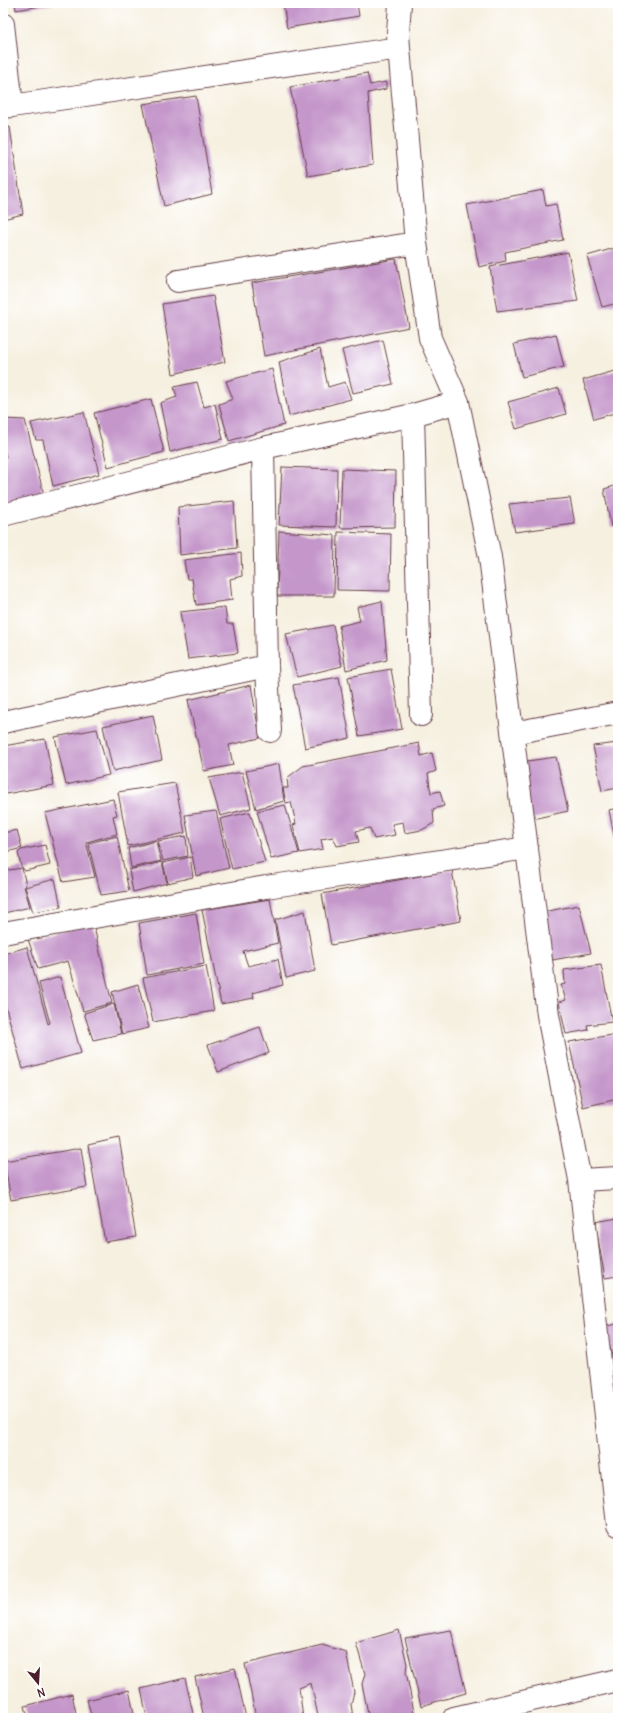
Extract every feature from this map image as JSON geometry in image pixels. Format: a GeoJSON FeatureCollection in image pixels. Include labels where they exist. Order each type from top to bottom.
{"type":"FeatureCollection","features":[{"type":"Feature","properties":{"kind":"street"},"geometry":{"type":"LineString","coordinates":[[400,3],[398,33],[416,243],[430,338],[458,402],[490,557],[548,1015],[580,1180],[618,1526]]}},
{"type":"Feature","properties":{"kind":"street"},"geometry":{"type":"LineString","coordinates":[[3,24],[8,107],[399,48]]}},
{"type":"Feature","properties":{"kind":"street"},"geometry":{"type":"LineString","coordinates":[[178,280],[416,243]]}},
{"type":"Feature","properties":{"kind":"street"},"geometry":{"type":"LineString","coordinates":[[3,514],[263,448],[413,415],[458,402]]}},
{"type":"Feature","properties":{"kind":"street"},"geometry":{"type":"LineString","coordinates":[[413,415],[421,715]]}},
{"type":"Feature","properties":{"kind":"street"},"geometry":{"type":"LineString","coordinates":[[263,448],[267,666],[270,731]]}},
{"type":"Feature","properties":{"kind":"street"},"geometry":{"type":"LineString","coordinates":[[3,722],[267,666]]}},
{"type":"Feature","properties":{"kind":"street"},"geometry":{"type":"LineString","coordinates":[[512,733],[618,713]]}},
{"type":"Feature","properties":{"kind":"street"},"geometry":{"type":"LineString","coordinates":[[3,933],[266,887],[527,848]]}},
{"type":"Feature","properties":{"kind":"street"},"geometry":{"type":"LineString","coordinates":[[580,1180],[618,1178]]}},
{"type":"Feature","properties":{"kind":"street"},"geometry":{"type":"LineString","coordinates":[[454,1718],[618,1680]]}},
{"type":"Feature","properties":{"kind":"building"},"geometry":{"type":"Polygon","coordinates":[[[15,3],[53,3],[53,4],[16,10],[15,3]]]}},
{"type":"Feature","properties":{"kind":"building"},"geometry":{"type":"Polygon","coordinates":[[[283,3],[357,3],[359,16],[287,28],[283,3]]]}},
{"type":"Feature","properties":{"kind":"building"},"geometry":{"type":"Polygon","coordinates":[[[367,73],[370,85],[386,82],[386,89],[368,93],[373,165],[308,176],[290,87],[367,73]]]}},
{"type":"Feature","properties":{"kind":"building"},"geometry":{"type":"Polygon","coordinates":[[[196,96],[212,194],[164,206],[143,104],[196,96]]]}},
{"type":"Feature","properties":{"kind":"building"},"geometry":{"type":"Polygon","coordinates":[[[10,127],[23,214],[3,219],[3,128],[10,127]]]}},
{"type":"Feature","properties":{"kind":"building"},"geometry":{"type":"Polygon","coordinates":[[[543,190],[546,206],[556,204],[563,240],[505,252],[506,261],[479,267],[467,205],[543,190]]]}},
{"type":"Feature","properties":{"kind":"building"},"geometry":{"type":"Polygon","coordinates":[[[618,247],[618,303],[602,307],[587,256],[618,247]]]}},
{"type":"Feature","properties":{"kind":"building"},"geometry":{"type":"Polygon","coordinates":[[[568,252],[578,301],[497,311],[490,267],[568,252]]]}},
{"type":"Feature","properties":{"kind":"building"},"geometry":{"type":"Polygon","coordinates":[[[396,259],[409,327],[264,356],[252,283],[396,259]]]}},
{"type":"Feature","properties":{"kind":"building"},"geometry":{"type":"Polygon","coordinates":[[[213,296],[225,362],[173,374],[162,304],[213,296]]]}},
{"type":"Feature","properties":{"kind":"building"},"geometry":{"type":"Polygon","coordinates":[[[556,334],[564,367],[522,377],[514,344],[556,334]]]}},
{"type":"Feature","properties":{"kind":"building"},"geometry":{"type":"Polygon","coordinates":[[[383,340],[393,384],[353,393],[342,350],[383,340]]]}},
{"type":"Feature","properties":{"kind":"building"},"geometry":{"type":"Polygon","coordinates":[[[320,349],[328,387],[345,382],[351,399],[289,416],[279,362],[320,349]]]}},
{"type":"Feature","properties":{"kind":"building"},"geometry":{"type":"Polygon","coordinates":[[[272,369],[284,425],[229,441],[219,404],[233,399],[226,381],[272,369]]]}},
{"type":"Feature","properties":{"kind":"building"},"geometry":{"type":"Polygon","coordinates":[[[618,370],[618,412],[594,419],[583,380],[618,370]]]}},
{"type":"Feature","properties":{"kind":"building"},"geometry":{"type":"Polygon","coordinates":[[[197,382],[204,407],[215,404],[223,439],[170,452],[160,403],[177,397],[174,387],[197,382]]]}},
{"type":"Feature","properties":{"kind":"building"},"geometry":{"type":"Polygon","coordinates":[[[559,388],[566,414],[516,429],[508,402],[559,388]]]}},
{"type":"Feature","properties":{"kind":"building"},"geometry":{"type":"Polygon","coordinates":[[[151,399],[164,452],[108,467],[94,413],[151,399]]]}},
{"type":"Feature","properties":{"kind":"building"},"geometry":{"type":"Polygon","coordinates":[[[84,412],[99,474],[53,486],[43,440],[36,440],[31,423],[84,412]]]}},
{"type":"Feature","properties":{"kind":"building"},"geometry":{"type":"Polygon","coordinates":[[[3,419],[25,420],[44,495],[3,505],[3,458],[6,457],[3,446],[3,419]]]}},
{"type":"Feature","properties":{"kind":"building"},"geometry":{"type":"Polygon","coordinates":[[[282,467],[337,469],[336,527],[279,525],[282,467]]]}},
{"type":"Feature","properties":{"kind":"building"},"geometry":{"type":"Polygon","coordinates":[[[342,469],[396,471],[395,527],[340,528],[342,469]]]}},
{"type":"Feature","properties":{"kind":"building"},"geometry":{"type":"Polygon","coordinates":[[[618,485],[618,525],[611,527],[604,489],[618,485]]]}},
{"type":"Feature","properties":{"kind":"building"},"geometry":{"type":"Polygon","coordinates":[[[570,498],[575,524],[515,532],[509,504],[570,498]]]}},
{"type":"Feature","properties":{"kind":"building"},"geometry":{"type":"Polygon","coordinates":[[[234,501],[237,548],[180,555],[178,507],[234,501]]]}},
{"type":"Feature","properties":{"kind":"building"},"geometry":{"type":"Polygon","coordinates":[[[279,531],[335,535],[334,596],[277,596],[279,531]]]}},
{"type":"Feature","properties":{"kind":"building"},"geometry":{"type":"Polygon","coordinates":[[[338,532],[391,534],[390,591],[337,590],[338,532]]]}},
{"type":"Feature","properties":{"kind":"building"},"geometry":{"type":"Polygon","coordinates":[[[241,553],[242,576],[230,579],[232,600],[196,605],[192,579],[187,579],[184,560],[241,553]]]}},
{"type":"Feature","properties":{"kind":"building"},"geometry":{"type":"Polygon","coordinates":[[[382,601],[387,660],[346,670],[339,626],[360,621],[357,607],[382,601]]]}},
{"type":"Feature","properties":{"kind":"building"},"geometry":{"type":"Polygon","coordinates":[[[225,607],[227,624],[233,624],[238,653],[188,659],[180,612],[225,607]]]}},
{"type":"Feature","properties":{"kind":"building"},"geometry":{"type":"Polygon","coordinates":[[[333,625],[342,666],[297,677],[286,634],[333,625]]]}},
{"type":"Feature","properties":{"kind":"building"},"geometry":{"type":"Polygon","coordinates":[[[391,669],[402,729],[359,736],[348,677],[391,669]]]}},
{"type":"Feature","properties":{"kind":"building"},"geometry":{"type":"Polygon","coordinates":[[[339,677],[350,738],[305,748],[293,685],[339,677]]]}},
{"type":"Feature","properties":{"kind":"building"},"geometry":{"type":"Polygon","coordinates":[[[251,685],[260,738],[229,745],[233,765],[204,771],[188,700],[251,685]]]}},
{"type":"Feature","properties":{"kind":"building"},"geometry":{"type":"Polygon","coordinates":[[[153,715],[162,760],[113,771],[103,726],[153,715]]]}},
{"type":"Feature","properties":{"kind":"building"},"geometry":{"type":"Polygon","coordinates":[[[97,729],[109,775],[66,785],[55,737],[97,729]]]}},
{"type":"Feature","properties":{"kind":"building"},"geometry":{"type":"Polygon","coordinates":[[[45,739],[54,785],[6,794],[3,778],[3,746],[45,739]]]}},
{"type":"Feature","properties":{"kind":"building"},"geometry":{"type":"Polygon","coordinates":[[[419,743],[421,756],[432,753],[436,771],[428,774],[431,793],[440,791],[444,806],[433,809],[434,823],[422,830],[405,833],[403,822],[392,824],[395,835],[374,839],[370,828],[356,831],[359,842],[337,846],[333,837],[321,839],[323,849],[300,853],[293,825],[296,824],[291,802],[286,803],[283,788],[288,788],[287,778],[303,766],[419,743]]]}},
{"type":"Feature","properties":{"kind":"building"},"geometry":{"type":"Polygon","coordinates":[[[618,743],[618,788],[602,791],[593,746],[618,743]]]}},
{"type":"Feature","properties":{"kind":"building"},"geometry":{"type":"Polygon","coordinates":[[[556,757],[568,811],[528,820],[520,762],[556,757]]]}},
{"type":"Feature","properties":{"kind":"building"},"geometry":{"type":"Polygon","coordinates":[[[279,764],[284,801],[256,809],[246,771],[279,764]]]}},
{"type":"Feature","properties":{"kind":"building"},"geometry":{"type":"Polygon","coordinates":[[[242,772],[251,808],[220,816],[209,778],[242,772]]]}},
{"type":"Feature","properties":{"kind":"building"},"geometry":{"type":"Polygon","coordinates":[[[175,783],[185,833],[128,846],[118,792],[175,783]]]}},
{"type":"Feature","properties":{"kind":"building"},"geometry":{"type":"Polygon","coordinates":[[[113,799],[117,815],[113,816],[117,834],[86,842],[95,877],[63,882],[45,813],[113,799]]]}},
{"type":"Feature","properties":{"kind":"building"},"geometry":{"type":"Polygon","coordinates":[[[285,805],[299,853],[271,859],[257,811],[285,805]]]}},
{"type":"Feature","properties":{"kind":"building"},"geometry":{"type":"Polygon","coordinates":[[[618,808],[618,851],[617,851],[609,810],[618,808]]]}},
{"type":"Feature","properties":{"kind":"building"},"geometry":{"type":"Polygon","coordinates":[[[216,811],[229,868],[196,876],[185,815],[216,811]]]}},
{"type":"Feature","properties":{"kind":"building"},"geometry":{"type":"Polygon","coordinates":[[[250,812],[265,862],[232,869],[220,819],[250,812]]]}},
{"type":"Feature","properties":{"kind":"building"},"geometry":{"type":"Polygon","coordinates":[[[17,830],[22,848],[3,853],[3,833],[17,830]]]}},
{"type":"Feature","properties":{"kind":"building"},"geometry":{"type":"Polygon","coordinates":[[[117,836],[129,891],[101,895],[88,843],[117,836]]]}},
{"type":"Feature","properties":{"kind":"building"},"geometry":{"type":"Polygon","coordinates":[[[186,836],[188,856],[163,861],[158,841],[186,836]]]}},
{"type":"Feature","properties":{"kind":"building"},"geometry":{"type":"Polygon","coordinates":[[[156,841],[161,861],[131,868],[128,848],[156,841]]]}},
{"type":"Feature","properties":{"kind":"building"},"geometry":{"type":"Polygon","coordinates":[[[45,845],[50,865],[25,871],[21,866],[18,853],[21,850],[45,845]]]}},
{"type":"Feature","properties":{"kind":"building"},"geometry":{"type":"Polygon","coordinates":[[[190,857],[193,877],[168,883],[163,863],[190,857]]]}},
{"type":"Feature","properties":{"kind":"building"},"geometry":{"type":"Polygon","coordinates":[[[162,862],[167,883],[133,892],[129,870],[162,862]]]}},
{"type":"Feature","properties":{"kind":"building"},"geometry":{"type":"Polygon","coordinates":[[[22,868],[26,885],[24,886],[30,907],[4,913],[3,871],[22,868]]]}},
{"type":"Feature","properties":{"kind":"building"},"geometry":{"type":"Polygon","coordinates":[[[452,870],[461,921],[331,945],[322,894],[452,870]]]}},
{"type":"Feature","properties":{"kind":"building"},"geometry":{"type":"Polygon","coordinates":[[[55,879],[61,907],[33,912],[25,887],[55,879]]]}},
{"type":"Feature","properties":{"kind":"building"},"geometry":{"type":"Polygon","coordinates":[[[270,899],[278,943],[243,951],[248,966],[278,959],[283,985],[253,993],[254,998],[221,1004],[202,910],[270,899]]]}},
{"type":"Feature","properties":{"kind":"building"},"geometry":{"type":"Polygon","coordinates":[[[579,905],[591,953],[547,961],[543,912],[579,905]]]}},
{"type":"Feature","properties":{"kind":"building"},"geometry":{"type":"Polygon","coordinates":[[[305,911],[315,971],[286,978],[275,920],[305,911]]]}},
{"type":"Feature","properties":{"kind":"building"},"geometry":{"type":"Polygon","coordinates":[[[196,913],[204,964],[147,975],[139,923],[196,913]]]}},
{"type":"Feature","properties":{"kind":"building"},"geometry":{"type":"Polygon","coordinates":[[[93,923],[112,1003],[83,1011],[68,961],[38,969],[28,939],[93,923]]]}},
{"type":"Feature","properties":{"kind":"building"},"geometry":{"type":"Polygon","coordinates":[[[27,947],[48,1024],[50,1023],[39,983],[60,977],[81,1053],[23,1069],[3,997],[3,954],[27,947]]]}},
{"type":"Feature","properties":{"kind":"building"},"geometry":{"type":"Polygon","coordinates":[[[601,965],[612,1022],[587,1025],[588,1030],[566,1034],[559,1002],[566,1000],[561,985],[565,984],[564,970],[601,965]]]}},
{"type":"Feature","properties":{"kind":"building"},"geometry":{"type":"Polygon","coordinates":[[[206,966],[214,1011],[153,1022],[143,978],[206,966]]]}},
{"type":"Feature","properties":{"kind":"building"},"geometry":{"type":"Polygon","coordinates":[[[138,984],[149,1028],[122,1034],[112,992],[138,984]]]}},
{"type":"Feature","properties":{"kind":"building"},"geometry":{"type":"Polygon","coordinates":[[[114,1004],[121,1034],[93,1040],[84,1013],[114,1004]]]}},
{"type":"Feature","properties":{"kind":"building"},"geometry":{"type":"Polygon","coordinates":[[[260,1027],[269,1053],[218,1072],[208,1045],[260,1027]]]}},
{"type":"Feature","properties":{"kind":"building"},"geometry":{"type":"Polygon","coordinates":[[[618,1034],[618,1099],[583,1107],[569,1042],[618,1034]]]}},
{"type":"Feature","properties":{"kind":"building"},"geometry":{"type":"Polygon","coordinates":[[[119,1138],[136,1237],[105,1242],[88,1145],[119,1138]]]}},
{"type":"Feature","properties":{"kind":"building"},"geometry":{"type":"Polygon","coordinates":[[[81,1148],[87,1187],[11,1200],[4,1161],[81,1148]]]}},
{"type":"Feature","properties":{"kind":"building"},"geometry":{"type":"Polygon","coordinates":[[[618,1218],[618,1276],[605,1278],[595,1222],[618,1218]]]}},
{"type":"Feature","properties":{"kind":"building"},"geometry":{"type":"Polygon","coordinates":[[[618,1324],[618,1383],[617,1383],[606,1326],[618,1324]]]}},
{"type":"Feature","properties":{"kind":"building"},"geometry":{"type":"Polygon","coordinates":[[[399,1630],[407,1664],[406,1672],[415,1717],[369,1718],[362,1684],[365,1674],[356,1643],[399,1630]]]}},
{"type":"Feature","properties":{"kind":"building"},"geometry":{"type":"Polygon","coordinates":[[[451,1630],[466,1693],[421,1706],[405,1638],[451,1630]]]}},
{"type":"Feature","properties":{"kind":"building"},"geometry":{"type":"Polygon","coordinates":[[[322,1645],[346,1652],[354,1692],[351,1704],[353,1718],[312,1718],[318,1716],[311,1683],[299,1688],[303,1718],[256,1718],[245,1664],[322,1645]]]}},
{"type":"Feature","properties":{"kind":"building"},"geometry":{"type":"Polygon","coordinates":[[[235,1668],[246,1718],[204,1718],[195,1677],[235,1668]]]}},
{"type":"Feature","properties":{"kind":"building"},"geometry":{"type":"Polygon","coordinates":[[[185,1678],[194,1718],[147,1718],[141,1689],[185,1678]]]}},
{"type":"Feature","properties":{"kind":"building"},"geometry":{"type":"Polygon","coordinates":[[[129,1690],[135,1718],[92,1718],[87,1700],[129,1690]]]}},
{"type":"Feature","properties":{"kind":"building"},"geometry":{"type":"Polygon","coordinates":[[[72,1694],[77,1718],[28,1718],[25,1706],[72,1694]]]}}]}
